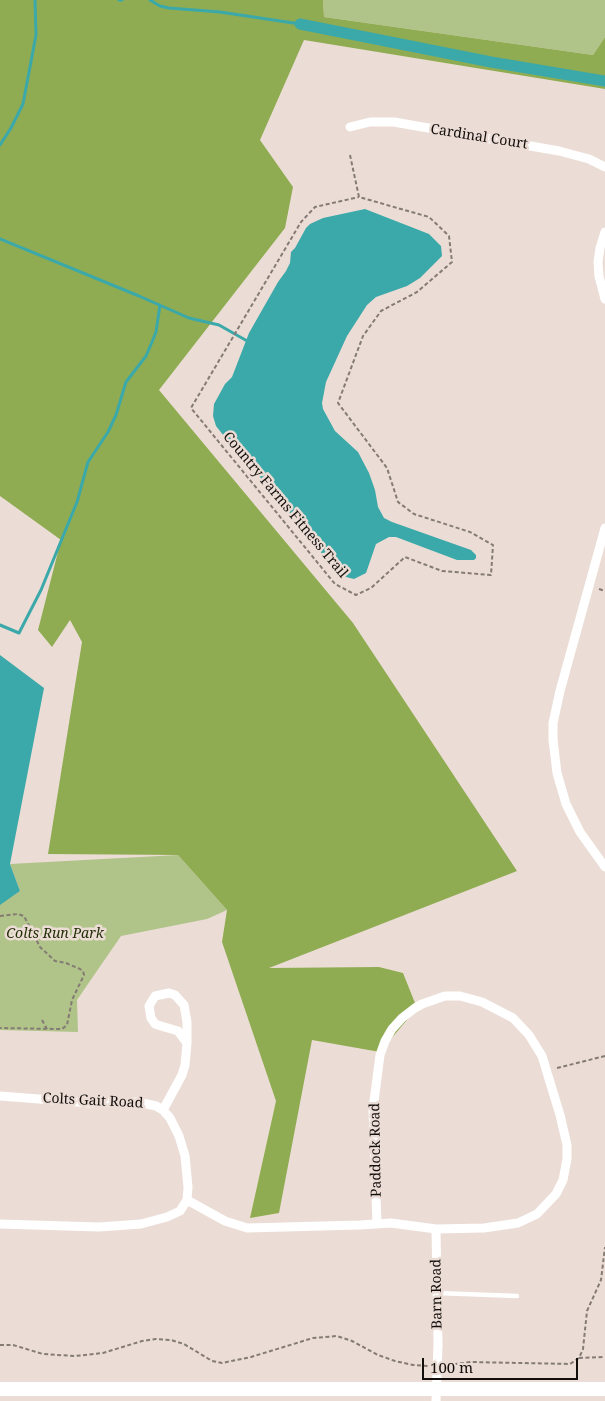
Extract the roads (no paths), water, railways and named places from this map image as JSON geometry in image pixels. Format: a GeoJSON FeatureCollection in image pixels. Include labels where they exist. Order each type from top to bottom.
{"type":"FeatureCollection","features":[{"type":"Feature","properties":{"kind":"street","name":"Cardinal Court"},"geometry":{"type":"LineString","coordinates":[[350,127],[370,122],[394,122],[559,151],[589,159],[605,167]]}},
{"type":"Feature","properties":{"kind":"street"},"geometry":{"type":"LineString","coordinates":[[605,232],[600,248],[598,276],[605,299]]}},
{"type":"Feature","properties":{"kind":"street"},"geometry":{"type":"LineString","coordinates":[[605,528],[560,690],[553,723],[553,740],[556,773],[566,804],[580,832],[605,867]]}},
{"type":"Feature","properties":{"kind":"street"},"geometry":{"type":"LineString","coordinates":[[163,1110],[182,1075],[187,1043],[186,1022],[184,1005],[175,995],[169,993],[155,996],[149,1006],[151,1018],[156,1024],[178,1031],[187,1043]]}},
{"type":"Feature","properties":{"kind":"street","name":"Paddock Road"},"geometry":{"type":"LineString","coordinates":[[187,1200],[225,1221],[247,1228],[377,1224],[391,1223],[436,1229],[493,1227],[518,1223],[537,1214],[556,1194],[565,1173],[567,1152],[562,1122],[547,1071],[538,1049],[519,1023],[502,1011],[482,1002],[460,996],[445,996],[422,1004],[402,1018],[392,1029],[382,1048],[373,1109],[377,1224]]}},
{"type":"Feature","properties":{"kind":"street","name":"Colts Gait Road"},"geometry":{"type":"LineString","coordinates":[[0,1096],[97,1103],[138,1102],[151,1104],[163,1110],[174,1126],[183,1146],[186,1166],[187,1200]]}},
{"type":"Feature","properties":{"kind":"street"},"geometry":{"type":"LineString","coordinates":[[0,1224],[128,1226],[147,1223],[180,1211],[187,1200]]}},
{"type":"Feature","properties":{"kind":"street","name":"Barn Road"},"geometry":{"type":"LineString","coordinates":[[436,1229],[436,1395]]}},
{"type":"Feature","properties":{"kind":"street"},"geometry":{"type":"LineString","coordinates":[[0,1389],[436,1395],[605,1389]]}},
{"type":"Feature","properties":{"kind":"lane"},"geometry":{"type":"LineString","coordinates":[[437,1293],[516,1296]]}},
{"type":"Feature","properties":{"kind":"water"},"geometry":{"type":"Polygon","coordinates":[[[365,209],[429,234],[441,246],[442,256],[420,278],[407,286],[376,297],[367,305],[347,336],[326,382],[322,403],[323,409],[335,431],[358,452],[369,473],[378,507],[384,518],[471,550],[476,555],[476,558],[474,560],[457,560],[396,537],[389,537],[376,544],[366,573],[354,579],[346,577],[327,560],[256,472],[231,445],[216,426],[213,416],[214,404],[225,384],[232,377],[249,333],[286,271],[290,263],[291,252],[306,228],[323,218],[365,209]]]}},
{"type":"Feature","properties":{"kind":"water"},"geometry":{"type":"Polygon","coordinates":[[[0,655],[44,688],[10,864],[20,891],[0,905],[0,655]]]}},
{"type":"Feature","properties":{"kind":"waterway"},"geometry":{"type":"LineString","coordinates":[[0,145],[23,104],[36,35],[35,0]]}},
{"type":"Feature","properties":{"kind":"waterway"},"geometry":{"type":"LineString","coordinates":[[150,0],[160,6],[169,8],[220,12],[300,24]]}},
{"type":"Feature","properties":{"kind":"waterway"},"geometry":{"type":"LineString","coordinates":[[300,24],[491,62],[605,81]]}},
{"type":"Feature","properties":{"kind":"waterway"},"geometry":{"type":"LineString","coordinates":[[0,239],[189,318],[219,325],[249,342]]}},
{"type":"Feature","properties":{"kind":"waterway"},"geometry":{"type":"LineString","coordinates":[[0,625],[19,633],[41,590],[77,502],[88,462],[108,432],[116,415],[126,382],[146,356],[152,342],[156,332],[160,305]]}},
{"type":"Feature","properties":{"kind":"park label","name":"Colts Run Park"},"geometry":{"type":"Point","coordinates":[55,934]}}]}
